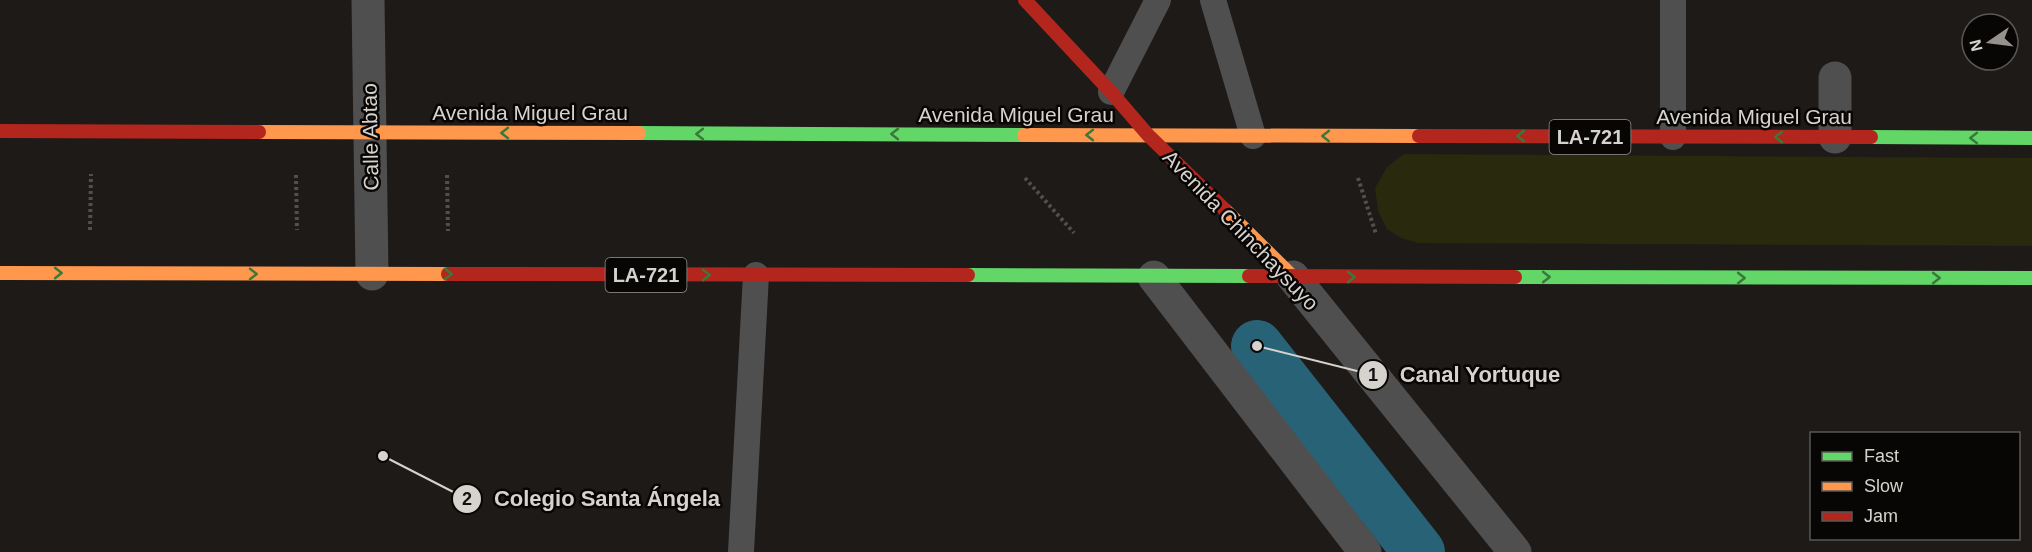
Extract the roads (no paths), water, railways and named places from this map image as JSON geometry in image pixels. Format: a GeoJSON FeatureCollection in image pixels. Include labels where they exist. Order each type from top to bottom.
{"type":"FeatureCollection","features":[{"type":"Feature","properties":{"kind":"main road","name":"Avenida Chinchaysuyo"},"geometry":{"type":"LineString","coordinates":[[1025,0],[1148,135],[1293,277]]}},
{"type":"Feature","properties":{"kind":"main road","name":"Avenida Miguel Grau"},"geometry":{"type":"LineString","coordinates":[[0,131],[2032,138]]}},
{"type":"Feature","properties":{"kind":"main road","name":"LA-721"},"geometry":{"type":"LineString","coordinates":[[0,273],[2032,279]]}},
{"type":"Feature","properties":{"kind":"street","name":"Calle Abtao"},"geometry":{"type":"LineString","coordinates":[[368,0],[372,274]]}},
{"type":"Feature","properties":{"kind":"street"},"geometry":{"type":"LineString","coordinates":[[1835,78],[1835,137]]}},
{"type":"Feature","properties":{"kind":"street"},"geometry":{"type":"LineString","coordinates":[[1154,277],[1365,552]]}},
{"type":"Feature","properties":{"kind":"street","name":"Avenida Chinchaysuyo"},"geometry":{"type":"LineString","coordinates":[[1293,277],[1515,552]]}},
{"type":"Feature","properties":{"kind":"lane"},"geometry":{"type":"LineString","coordinates":[[1111,92],[1158,0]]}},
{"type":"Feature","properties":{"kind":"lane"},"geometry":{"type":"LineString","coordinates":[[1213,0],[1253,136]]}},
{"type":"Feature","properties":{"kind":"lane"},"geometry":{"type":"LineString","coordinates":[[1673,0],[1673,137]]}},
{"type":"Feature","properties":{"kind":"lane"},"geometry":{"type":"LineString","coordinates":[[741,552],[756,275]]}},
{"type":"Feature","properties":{"kind":"waterway"},"geometry":{"type":"LineString","coordinates":[[1257,346],[1419,552]]}},
{"type":"Feature","properties":{"kind":"place","name":"Canal Yortuque"},"geometry":{"type":"Point","coordinates":[1257,346]}},
{"type":"Feature","properties":{"kind":"place","name":"Colegio Santa Ángela"},"geometry":{"type":"Point","coordinates":[383,456]}}]}
